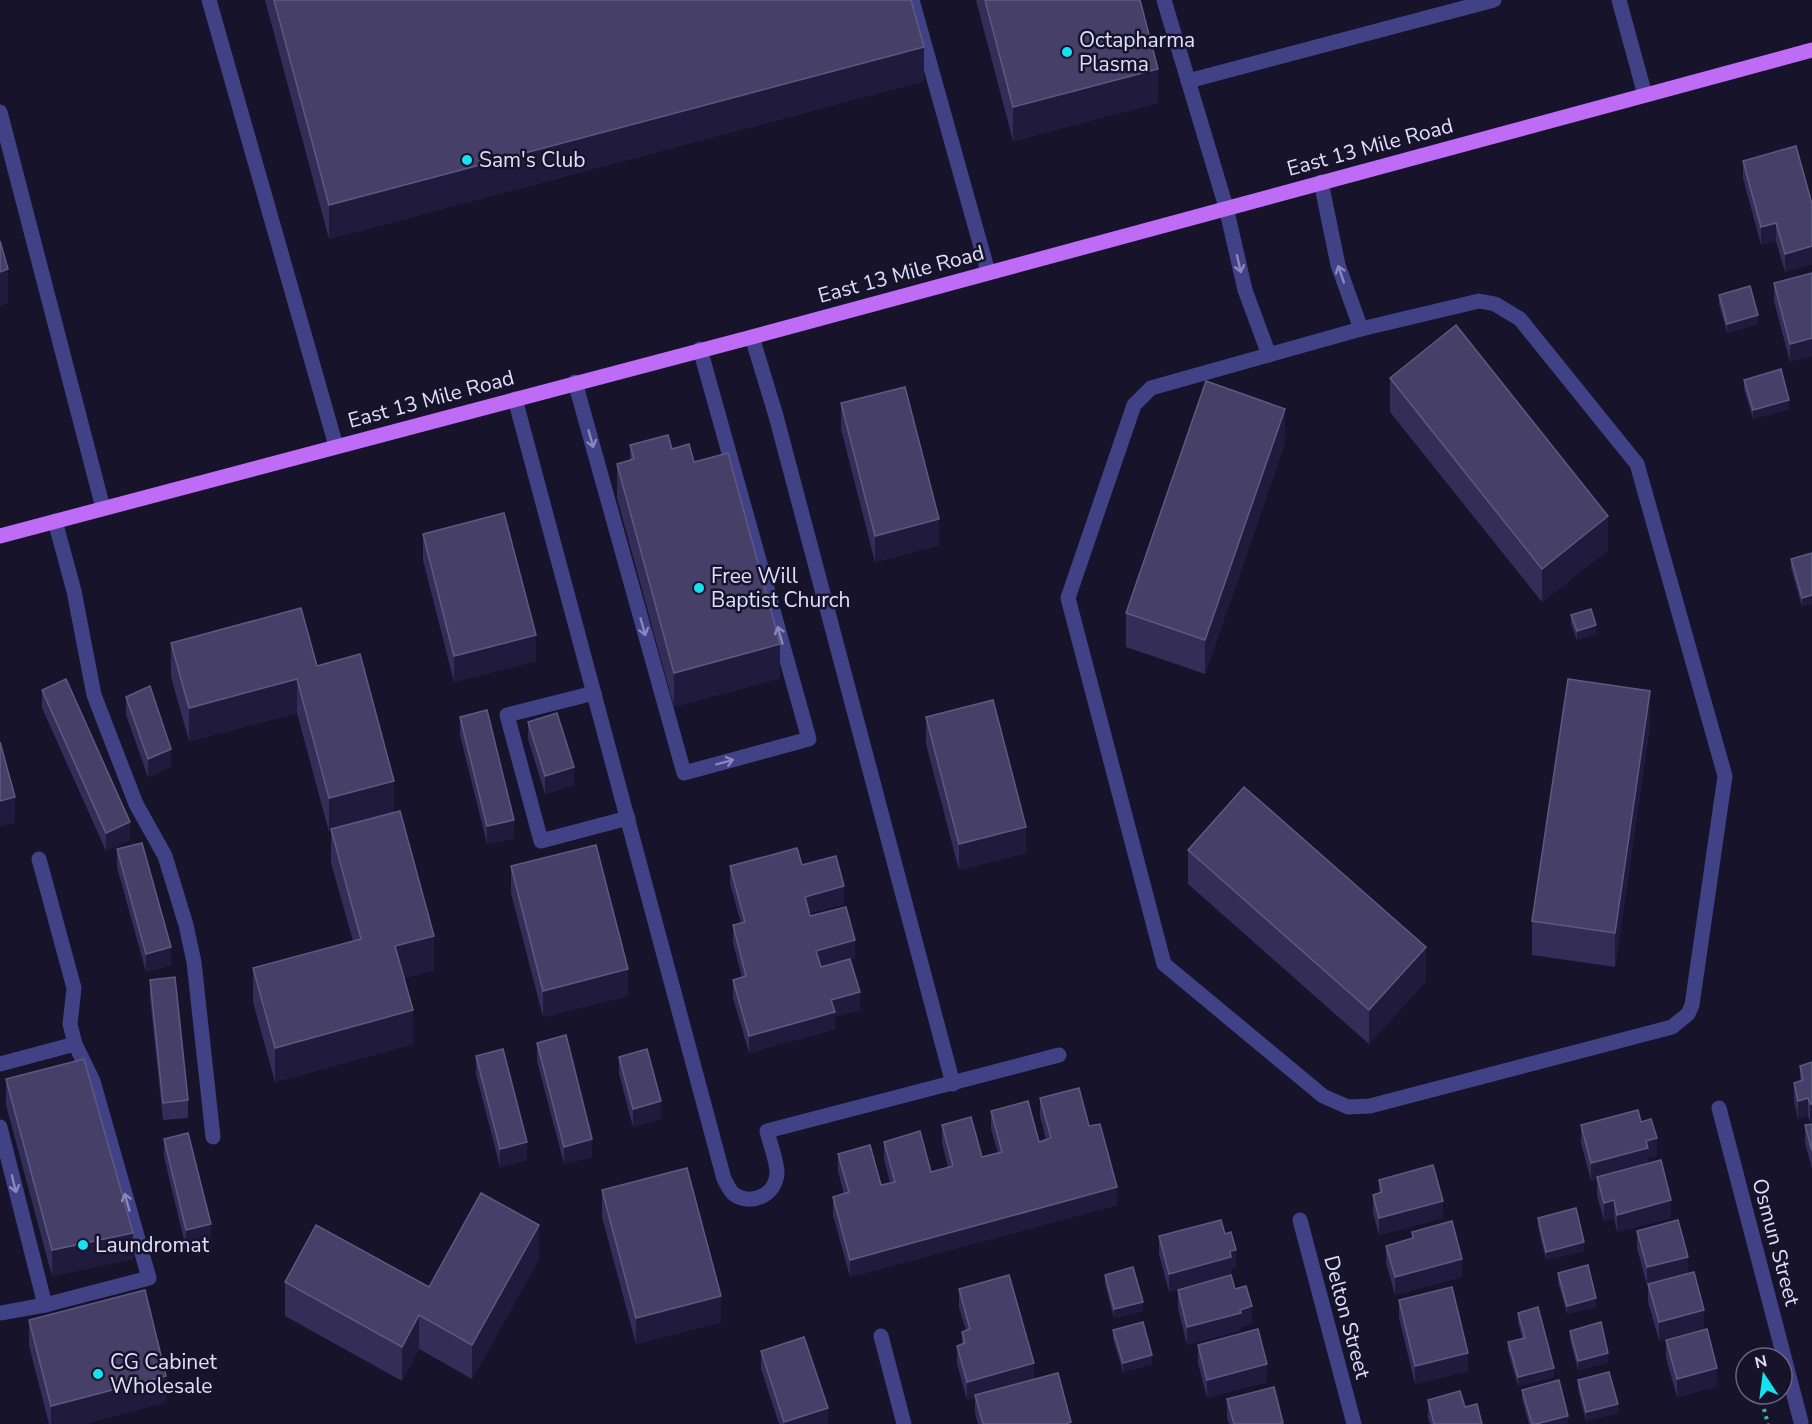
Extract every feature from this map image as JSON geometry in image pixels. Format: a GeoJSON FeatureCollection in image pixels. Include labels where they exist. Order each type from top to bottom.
{"type":"FeatureCollection","features":[{"type":"Feature","properties":{"kind":"main road","name":"East 13 Mile Road"},"geometry":{"type":"LineString","coordinates":[[0,536],[752,337],[1812,50]]}},
{"type":"Feature","properties":{"kind":"street"},"geometry":{"type":"LineString","coordinates":[[209,0],[336,446]]}},
{"type":"Feature","properties":{"kind":"street"},"geometry":{"type":"LineString","coordinates":[[912,0],[988,272]]}},
{"type":"Feature","properties":{"kind":"street"},"geometry":{"type":"LineString","coordinates":[[1164,0],[1226,207],[1245,290],[1269,355]]}},
{"type":"Feature","properties":{"kind":"street"},"geometry":{"type":"LineString","coordinates":[[1188,81],[1494,0]]}},
{"type":"Feature","properties":{"kind":"street"},"geometry":{"type":"LineString","coordinates":[[1620,0],[1645,95]]}},
{"type":"Feature","properties":{"kind":"street"},"geometry":{"type":"LineString","coordinates":[[0,112],[103,508]]}},
{"type":"Feature","properties":{"kind":"street"},"geometry":{"type":"LineString","coordinates":[[1321,182],[1338,265],[1361,329]]}},
{"type":"Feature","properties":{"kind":"street"},"geometry":{"type":"LineString","coordinates":[[1479,302],[1511,311],[1528,328],[1637,464],[1725,776],[1692,1005],[1688,1014],[1672,1027],[1370,1106],[1348,1107],[1323,1096],[1164,964],[1068,598],[1134,405],[1141,396],[1163,384],[1269,355],[1361,329],[1479,302]]}},
{"type":"Feature","properties":{"kind":"street"},"geometry":{"type":"LineString","coordinates":[[752,337],[782,438],[953,1083]]}},
{"type":"Feature","properties":{"kind":"street"},"geometry":{"type":"LineString","coordinates":[[575,382],[684,773],[809,739],[700,349]]}},
{"type":"Feature","properties":{"kind":"street"},"geometry":{"type":"LineString","coordinates":[[515,399],[721,1170],[734,1194],[745,1199],[757,1199],[768,1193],[774,1184],[777,1172],[767,1131],[1059,1055]]}},
{"type":"Feature","properties":{"kind":"street"},"geometry":{"type":"LineString","coordinates":[[55,522],[74,591],[94,695],[136,804],[165,856],[186,925],[194,962],[213,1137]]}},
{"type":"Feature","properties":{"kind":"street"},"geometry":{"type":"LineString","coordinates":[[594,693],[507,716],[541,841],[628,818]]}},
{"type":"Feature","properties":{"kind":"street"},"geometry":{"type":"LineString","coordinates":[[0,1313],[45,1305],[149,1278],[93,1080],[75,1044],[70,1024],[74,988],[39,859]]}},
{"type":"Feature","properties":{"kind":"street"},"geometry":{"type":"LineString","coordinates":[[0,1064],[75,1044]]}},
{"type":"Feature","properties":{"kind":"street","name":"Osmun Street"},"geometry":{"type":"LineString","coordinates":[[1719,1108],[1802,1422]]}},
{"type":"Feature","properties":{"kind":"street"},"geometry":{"type":"LineString","coordinates":[[0,1127],[45,1305]]}},
{"type":"Feature","properties":{"kind":"street","name":"Delton Street"},"geometry":{"type":"LineString","coordinates":[[1300,1220],[1354,1424]]}},
{"type":"Feature","properties":{"kind":"street"},"geometry":{"type":"LineString","coordinates":[[880,1336],[904,1424]]}},
{"type":"Feature","properties":{"kind":"path"},"geometry":{"type":"LineString","coordinates":[[1764,1408],[1768,1424]]}},
{"type":"Feature","properties":{"kind":"building","name":"Sam's Club"},"geometry":{"type":"Polygon","coordinates":[[[274,0],[911,0],[924,47],[329,205],[274,0]]]}},
{"type":"Feature","properties":{"kind":"building","name":"Octapharma Plasma"},"geometry":{"type":"Polygon","coordinates":[[[985,0],[1140,0],[1158,69],[1013,107],[985,0]]]}},
{"type":"Feature","properties":{"kind":"building"},"geometry":{"type":"Polygon","coordinates":[[[1796,146],[1812,204],[1812,246],[1785,254],[1776,223],[1761,227],[1743,161],[1796,146]]]}},
{"type":"Feature","properties":{"kind":"building"},"geometry":{"type":"Polygon","coordinates":[[[0,241],[8,269],[0,272],[0,241]]]}},
{"type":"Feature","properties":{"kind":"building"},"geometry":{"type":"Polygon","coordinates":[[[1812,273],[1812,338],[1790,344],[1774,283],[1812,273]]]}},
{"type":"Feature","properties":{"kind":"building"},"geometry":{"type":"Polygon","coordinates":[[[1750,286],[1758,315],[1727,324],[1719,295],[1750,286]]]}},
{"type":"Feature","properties":{"kind":"building"},"geometry":{"type":"Polygon","coordinates":[[[1456,325],[1608,516],[1542,569],[1390,378],[1456,325]]]}},
{"type":"Feature","properties":{"kind":"building"},"geometry":{"type":"Polygon","coordinates":[[[1781,369],[1789,400],[1753,410],[1744,380],[1781,369]]]}},
{"type":"Feature","properties":{"kind":"building"},"geometry":{"type":"Polygon","coordinates":[[[1206,381],[1285,409],[1205,640],[1126,613],[1206,381]]]}},
{"type":"Feature","properties":{"kind":"building"},"geometry":{"type":"Polygon","coordinates":[[[905,387],[939,519],[875,536],[841,403],[905,387]]]}},
{"type":"Feature","properties":{"kind":"building","name":"Free Will Baptist Church"},"geometry":{"type":"Polygon","coordinates":[[[668,435],[672,449],[689,444],[694,462],[728,453],[780,644],[674,673],[617,464],[634,459],[630,445],[668,435]]]}},
{"type":"Feature","properties":{"kind":"building"},"geometry":{"type":"Polygon","coordinates":[[[504,513],[536,635],[454,656],[423,534],[504,513]]]}},
{"type":"Feature","properties":{"kind":"building"},"geometry":{"type":"Polygon","coordinates":[[[1812,553],[1812,595],[1802,598],[1791,559],[1812,553]]]}},
{"type":"Feature","properties":{"kind":"building"},"geometry":{"type":"Polygon","coordinates":[[[301,608],[317,666],[360,654],[394,781],[329,798],[297,679],[189,708],[171,643],[301,608]]]}},
{"type":"Feature","properties":{"kind":"building"},"geometry":{"type":"Polygon","coordinates":[[[1591,609],[1596,625],[1577,631],[1571,615],[1591,609]]]}},
{"type":"Feature","properties":{"kind":"building"},"geometry":{"type":"Polygon","coordinates":[[[66,679],[130,822],[106,833],[42,690],[66,679]]]}},
{"type":"Feature","properties":{"kind":"building"},"geometry":{"type":"Polygon","coordinates":[[[1568,679],[1650,691],[1615,933],[1532,921],[1568,679]]]}},
{"type":"Feature","properties":{"kind":"building"},"geometry":{"type":"Polygon","coordinates":[[[150,686],[171,749],[148,759],[126,697],[150,686]]]}},
{"type":"Feature","properties":{"kind":"building"},"geometry":{"type":"Polygon","coordinates":[[[993,700],[1026,827],[959,844],[926,717],[993,700]]]}},
{"type":"Feature","properties":{"kind":"building"},"geometry":{"type":"Polygon","coordinates":[[[487,710],[514,820],[487,826],[460,717],[487,710]]]}},
{"type":"Feature","properties":{"kind":"building"},"geometry":{"type":"Polygon","coordinates":[[[557,713],[574,767],[545,776],[528,722],[557,713]]]}},
{"type":"Feature","properties":{"kind":"building"},"geometry":{"type":"Polygon","coordinates":[[[0,742],[15,797],[0,801],[0,742]]]}},
{"type":"Feature","properties":{"kind":"building"},"geometry":{"type":"Polygon","coordinates":[[[1244,787],[1426,947],[1369,1010],[1188,850],[1244,787]]]}},
{"type":"Feature","properties":{"kind":"building"},"geometry":{"type":"Polygon","coordinates":[[[400,811],[434,936],[395,946],[413,1010],[275,1048],[253,968],[361,939],[331,829],[400,811]]]}},
{"type":"Feature","properties":{"kind":"building"},"geometry":{"type":"Polygon","coordinates":[[[142,843],[171,947],[146,954],[117,849],[142,843]]]}},
{"type":"Feature","properties":{"kind":"building"},"geometry":{"type":"Polygon","coordinates":[[[596,845],[628,969],[543,991],[511,866],[596,845]]]}},
{"type":"Feature","properties":{"kind":"building"},"geometry":{"type":"Polygon","coordinates":[[[797,848],[802,865],[836,856],[844,886],[805,897],[810,916],[846,907],[855,940],[816,951],[821,967],[850,959],[860,992],[831,1000],[835,1012],[749,1036],[733,980],[746,976],[733,925],[745,922],[730,866],[797,848]]]}},
{"type":"Feature","properties":{"kind":"building"},"geometry":{"type":"Polygon","coordinates":[[[175,977],[188,1100],[163,1103],[150,980],[175,977]]]}},
{"type":"Feature","properties":{"kind":"building"},"geometry":{"type":"Polygon","coordinates":[[[566,1035],[592,1139],[564,1147],[537,1043],[566,1035]]]}},
{"type":"Feature","properties":{"kind":"building"},"geometry":{"type":"Polygon","coordinates":[[[503,1049],[527,1142],[500,1149],[476,1056],[503,1049]]]}},
{"type":"Feature","properties":{"kind":"building"},"geometry":{"type":"Polygon","coordinates":[[[647,1049],[661,1101],[633,1109],[619,1057],[647,1049]]]}},
{"type":"Feature","properties":{"kind":"building"},"geometry":{"type":"Polygon","coordinates":[[[84,1059],[133,1233],[52,1250],[6,1079],[84,1059]]]}},
{"type":"Feature","properties":{"kind":"building"},"geometry":{"type":"Polygon","coordinates":[[[1812,1062],[1812,1104],[1810,1104],[1808,1098],[1798,1101],[1794,1083],[1803,1080],[1800,1066],[1812,1062]]]}},
{"type":"Feature","properties":{"kind":"building"},"geometry":{"type":"Polygon","coordinates":[[[1079,1088],[1089,1126],[1100,1124],[1117,1187],[850,1260],[833,1197],[849,1192],[838,1154],[870,1145],[881,1185],[895,1182],[884,1142],[920,1131],[931,1172],[953,1166],[942,1125],[971,1117],[982,1157],[1002,1152],[991,1111],[1028,1101],[1039,1142],[1051,1138],[1040,1098],[1079,1088]]]}},
{"type":"Feature","properties":{"kind":"building"},"geometry":{"type":"Polygon","coordinates":[[[1638,1110],[1641,1122],[1651,1119],[1657,1138],[1646,1141],[1648,1148],[1591,1163],[1581,1125],[1638,1110]]]}},
{"type":"Feature","properties":{"kind":"building"},"geometry":{"type":"Polygon","coordinates":[[[1812,1124],[1812,1151],[1805,1125],[1812,1124]]]}},
{"type":"Feature","properties":{"kind":"building"},"geometry":{"type":"Polygon","coordinates":[[[188,1133],[211,1224],[186,1230],[164,1139],[188,1133]]]}},
{"type":"Feature","properties":{"kind":"building"},"geometry":{"type":"Polygon","coordinates":[[[1661,1160],[1671,1200],[1617,1215],[1614,1200],[1604,1203],[1597,1177],[1661,1160]]]}},
{"type":"Feature","properties":{"kind":"building"},"geometry":{"type":"Polygon","coordinates":[[[1433,1165],[1443,1201],[1379,1218],[1373,1195],[1382,1192],[1379,1180],[1433,1165]]]}},
{"type":"Feature","properties":{"kind":"building"},"geometry":{"type":"Polygon","coordinates":[[[687,1168],[721,1296],[636,1318],[602,1190],[687,1168]]]}},
{"type":"Feature","properties":{"kind":"building"},"geometry":{"type":"Polygon","coordinates":[[[481,1193],[539,1225],[472,1345],[419,1315],[402,1347],[285,1282],[316,1225],[429,1287],[481,1193]]]}},
{"type":"Feature","properties":{"kind":"building"},"geometry":{"type":"Polygon","coordinates":[[[1576,1208],[1584,1242],[1546,1252],[1538,1218],[1576,1208]]]}},
{"type":"Feature","properties":{"kind":"building"},"geometry":{"type":"Polygon","coordinates":[[[1221,1220],[1225,1234],[1231,1232],[1236,1250],[1230,1251],[1231,1257],[1169,1274],[1159,1236],[1221,1220]]]}},
{"type":"Feature","properties":{"kind":"building"},"geometry":{"type":"Polygon","coordinates":[[[1678,1220],[1688,1257],[1647,1267],[1637,1231],[1678,1220]]]}},
{"type":"Feature","properties":{"kind":"building"},"geometry":{"type":"Polygon","coordinates":[[[1452,1221],[1462,1259],[1395,1277],[1386,1246],[1413,1238],[1412,1232],[1452,1221]]]}},
{"type":"Feature","properties":{"kind":"building"},"geometry":{"type":"Polygon","coordinates":[[[1588,1265],[1596,1298],[1567,1306],[1558,1273],[1588,1265]]]}},
{"type":"Feature","properties":{"kind":"building"},"geometry":{"type":"Polygon","coordinates":[[[1133,1267],[1143,1302],[1114,1309],[1105,1275],[1133,1267]]]}},
{"type":"Feature","properties":{"kind":"building"},"geometry":{"type":"Polygon","coordinates":[[[1694,1272],[1704,1310],[1659,1322],[1648,1284],[1694,1272]]]}},
{"type":"Feature","properties":{"kind":"building"},"geometry":{"type":"Polygon","coordinates":[[[1009,1275],[1034,1363],[967,1382],[957,1346],[965,1343],[962,1332],[970,1329],[959,1289],[1009,1275]]]}},
{"type":"Feature","properties":{"kind":"building"},"geometry":{"type":"Polygon","coordinates":[[[1231,1275],[1235,1289],[1246,1286],[1252,1306],[1240,1310],[1241,1313],[1187,1327],[1178,1290],[1231,1275]]]}},
{"type":"Feature","properties":{"kind":"building"},"geometry":{"type":"Polygon","coordinates":[[[1452,1287],[1468,1353],[1415,1366],[1399,1300],[1452,1287]]]}},
{"type":"Feature","properties":{"kind":"building","name":"CG Cabinet Wholesale"},"geometry":{"type":"Polygon","coordinates":[[[145,1290],[166,1376],[51,1406],[29,1320],[145,1290]]]}},
{"type":"Feature","properties":{"kind":"building"},"geometry":{"type":"Polygon","coordinates":[[[1538,1307],[1554,1368],[1518,1377],[1508,1342],[1525,1338],[1518,1313],[1538,1307]]]}},
{"type":"Feature","properties":{"kind":"building"},"geometry":{"type":"Polygon","coordinates":[[[1143,1322],[1152,1355],[1123,1363],[1113,1330],[1143,1322]]]}},
{"type":"Feature","properties":{"kind":"building"},"geometry":{"type":"Polygon","coordinates":[[[1601,1322],[1608,1353],[1578,1361],[1570,1331],[1601,1322]]]}},
{"type":"Feature","properties":{"kind":"building"},"geometry":{"type":"Polygon","coordinates":[[[1258,1329],[1267,1364],[1207,1380],[1198,1345],[1258,1329]]]}},
{"type":"Feature","properties":{"kind":"building"},"geometry":{"type":"Polygon","coordinates":[[[1707,1329],[1717,1368],[1677,1379],[1666,1340],[1707,1329]]]}},
{"type":"Feature","properties":{"kind":"building"},"geometry":{"type":"Polygon","coordinates":[[[804,1337],[828,1408],[784,1422],[761,1351],[804,1337]]]}},
{"type":"Feature","properties":{"kind":"building"},"geometry":{"type":"Polygon","coordinates":[[[1609,1372],[1618,1404],[1586,1412],[1578,1380],[1609,1372]]]}},
{"type":"Feature","properties":{"kind":"building"},"geometry":{"type":"Polygon","coordinates":[[[1058,1373],[1071,1422],[1065,1424],[983,1424],[975,1395],[1058,1373]]]}},
{"type":"Feature","properties":{"kind":"building"},"geometry":{"type":"Polygon","coordinates":[[[1559,1380],[1568,1416],[1532,1424],[1522,1390],[1559,1380]]]}},
{"type":"Feature","properties":{"kind":"building"},"geometry":{"type":"Polygon","coordinates":[[[1274,1387],[1283,1423],[1234,1424],[1227,1399],[1274,1387]]]}},
{"type":"Feature","properties":{"kind":"building"},"geometry":{"type":"Polygon","coordinates":[[[1460,1391],[1465,1407],[1477,1404],[1482,1424],[1434,1424],[1428,1400],[1460,1391]]]}},
{"type":"Feature","properties":{"kind":"place","name":"Octapharma Plasma"},"geometry":{"type":"Point","coordinates":[1067,52]}},
{"type":"Feature","properties":{"kind":"place","name":"Sam's Club"},"geometry":{"type":"Point","coordinates":[467,160]}},
{"type":"Feature","properties":{"kind":"place","name":"Free Will Baptist Church"},"geometry":{"type":"Point","coordinates":[699,588]}},
{"type":"Feature","properties":{"kind":"place","name":"Laundromat"},"geometry":{"type":"Point","coordinates":[83,1245]}},
{"type":"Feature","properties":{"kind":"place","name":"CG Cabinet Wholesale"},"geometry":{"type":"Point","coordinates":[98,1374]}}]}
